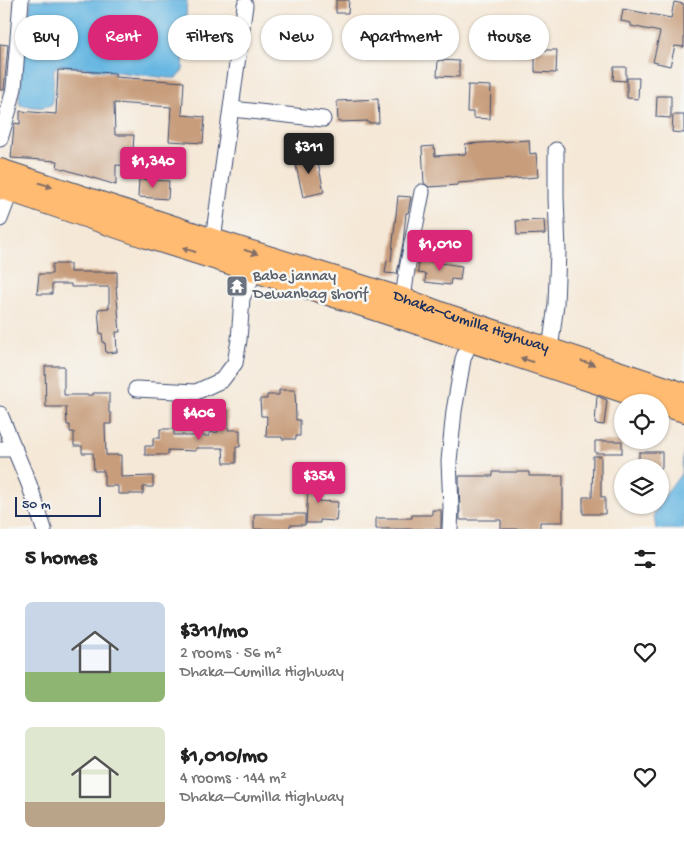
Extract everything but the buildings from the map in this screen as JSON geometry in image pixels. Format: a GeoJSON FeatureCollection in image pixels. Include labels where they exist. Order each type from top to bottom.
{"type":"FeatureCollection","features":[{"type":"Feature","properties":{"kind":"highway","name":"Dhaka–Cumilla Highway"},"geometry":{"type":"LineString","coordinates":[[0,170],[213,240],[403,299],[550,350],[670,401]]}},
{"type":"Feature","properties":{"kind":"highway","name":"Dhaka–Cumilla Highway"},"geometry":{"type":"LineString","coordinates":[[6,189],[147,237],[255,270],[470,341],[670,401]]}},
{"type":"Feature","properties":{"kind":"street"},"geometry":{"type":"LineString","coordinates":[[0,139],[14,88],[21,0]]}},
{"type":"Feature","properties":{"kind":"street"},"geometry":{"type":"LineString","coordinates":[[213,240],[246,5]]}},
{"type":"Feature","properties":{"kind":"street"},"geometry":{"type":"LineString","coordinates":[[232,109],[323,119]]}},
{"type":"Feature","properties":{"kind":"street"},"geometry":{"type":"LineString","coordinates":[[550,350],[556,304],[558,251],[556,150]]}},
{"type":"Feature","properties":{"kind":"street"},"geometry":{"type":"LineString","coordinates":[[0,219],[6,189]]}},
{"type":"Feature","properties":{"kind":"street"},"geometry":{"type":"LineString","coordinates":[[403,299],[422,192]]}},
{"type":"Feature","properties":{"kind":"street"},"geometry":{"type":"LineString","coordinates":[[136,389],[196,392],[222,380],[235,364],[242,298],[255,270]]}},
{"type":"Feature","properties":{"kind":"street"},"geometry":{"type":"LineString","coordinates":[[450,529],[449,461],[454,411],[463,359],[470,341]]}},
{"type":"Feature","properties":{"kind":"street"},"geometry":{"type":"LineString","coordinates":[[0,414],[8,449],[29,484],[44,529]]}},
{"type":"Feature","properties":{"kind":"water"},"geometry":{"type":"Polygon","coordinates":[[[31,0],[187,0],[186,15],[168,15],[168,60],[184,60],[183,70],[176,78],[168,78],[59,65],[54,69],[52,104],[40,107],[20,105],[22,60],[78,60],[78,15],[28,15],[31,0]]]}},
{"type":"Feature","properties":{"kind":"water"},"geometry":{"type":"Polygon","coordinates":[[[684,450],[684,529],[656,529],[654,515],[669,514],[669,490],[681,474],[684,450]]]}},
{"type":"Feature","properties":{"kind":"place","name":"Babe jannay Dewanbag shorif"},"geometry":{"type":"Point","coordinates":[237,286]}}]}
